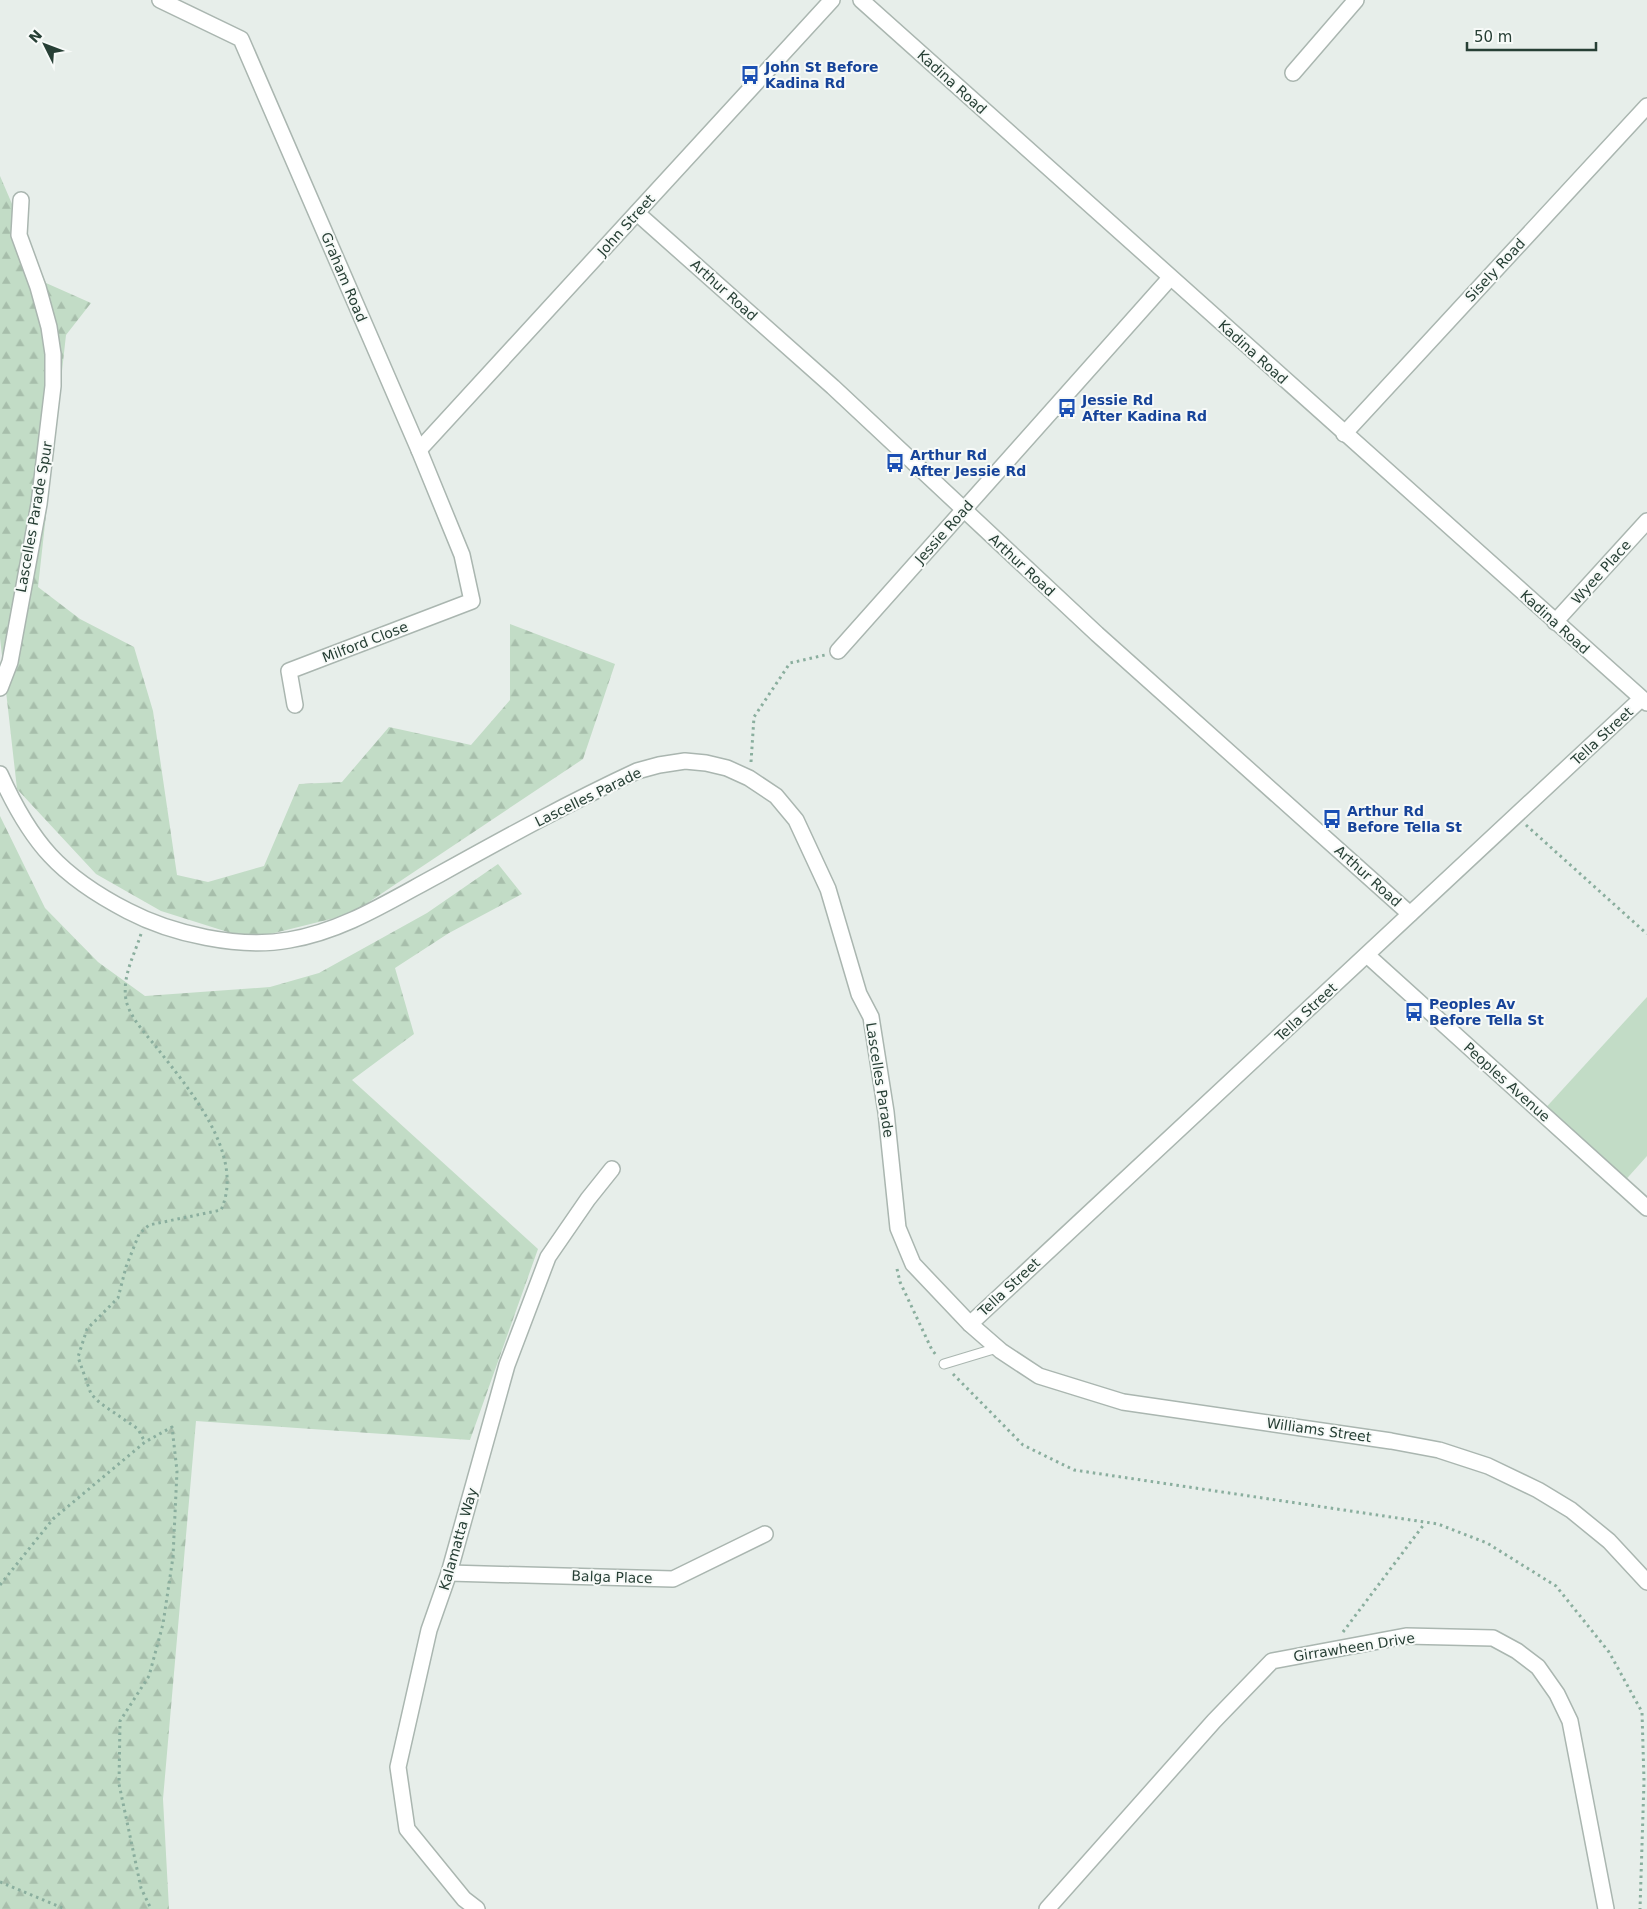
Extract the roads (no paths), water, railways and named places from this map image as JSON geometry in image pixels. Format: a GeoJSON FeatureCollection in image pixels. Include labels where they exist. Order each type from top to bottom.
{"type":"FeatureCollection","features":[{"type":"Feature","properties":{"kind":"street","name":"Graham Road"},"geometry":{"type":"LineString","coordinates":[[160,0],[241,39],[419,450],[462,555],[472,601]]}},
{"type":"Feature","properties":{"kind":"street","name":"John Street"},"geometry":{"type":"LineString","coordinates":[[419,450],[832,0]]}},
{"type":"Feature","properties":{"kind":"street","name":"Kadina Road"},"geometry":{"type":"LineString","coordinates":[[861,0],[1644,701]]}},
{"type":"Feature","properties":{"kind":"street"},"geometry":{"type":"LineString","coordinates":[[1292,73],[1356,0]]}},
{"type":"Feature","properties":{"kind":"street","name":"Sisely Road"},"geometry":{"type":"LineString","coordinates":[[1344,434],[1647,106]]}},
{"type":"Feature","properties":{"kind":"street","name":"Lascelles Parade Spur"},"geometry":{"type":"LineString","coordinates":[[0,688],[10,662],[39,504],[54,354],[38,287],[19,235],[21,200]]}},
{"type":"Feature","properties":{"kind":"street","name":"Arthur Road"},"geometry":{"type":"LineString","coordinates":[[637,213],[832,387],[1097,634],[1410,914]]}},
{"type":"Feature","properties":{"kind":"street","name":"Jessie Road"},"geometry":{"type":"LineString","coordinates":[[838,651],[1170,278]]}},
{"type":"Feature","properties":{"kind":"street","name":"Wyee Place"},"geometry":{"type":"LineString","coordinates":[[1555,622],[1647,521]]}},
{"type":"Feature","properties":{"kind":"street","name":"Milford Close"},"geometry":{"type":"LineString","coordinates":[[295,705],[289,671],[472,601]]}},
{"type":"Feature","properties":{"kind":"street","name":"Tella Street"},"geometry":{"type":"LineString","coordinates":[[970,1324],[1516,816],[1644,701]]}},
{"type":"Feature","properties":{"kind":"street","name":"Lascelles Parade"},"geometry":{"type":"LineString","coordinates":[[0,774],[26,825],[44,851],[72,877],[103,898],[146,920],[168,928],[250,943],[288,941],[328,931],[365,914],[536,822],[637,771],[659,765],[685,762],[706,763],[727,768],[749,778],[776,796],[796,820],[828,890],[859,994],[871,1017],[886,1112],[898,1228],[912,1264],[970,1324]]}},
{"type":"Feature","properties":{"kind":"street","name":"Peoples Avenue"},"geometry":{"type":"LineString","coordinates":[[1367,956],[1647,1208]]}},
{"type":"Feature","properties":{"kind":"street","name":"Kalamatta Way"},"geometry":{"type":"LineString","coordinates":[[477,1909],[464,1899],[407,1829],[398,1767],[429,1630],[449,1573],[507,1365],[548,1257],[588,1199],[612,1169]]}},
{"type":"Feature","properties":{"kind":"street","name":"Williams Street"},"geometry":{"type":"LineString","coordinates":[[970,1324],[997,1348],[1039,1376],[1123,1402],[1391,1441],[1439,1450],[1488,1466],[1538,1490],[1571,1510],[1609,1541],[1647,1582]]}},
{"type":"Feature","properties":{"kind":"street","name":"Balga Place"},"geometry":{"type":"LineString","coordinates":[[449,1573],[673,1579],[765,1534]]}},
{"type":"Feature","properties":{"kind":"street","name":"Girrawheen Drive"},"geometry":{"type":"LineString","coordinates":[[1047,1909],[1214,1721],[1272,1661],[1406,1636],[1493,1638],[1517,1651],[1538,1667],[1557,1694],[1570,1721],[1606,1909]]}},
{"type":"Feature","properties":{"kind":"lane"},"geometry":{"type":"LineString","coordinates":[[944,1364],[997,1348]]}},
{"type":"Feature","properties":{"kind":"place","name":"John St Before Kadina Rd"},"geometry":{"type":"Point","coordinates":[750,75]}},
{"type":"Feature","properties":{"kind":"place","name":"Jessie Rd After Kadina Rd"},"geometry":{"type":"Point","coordinates":[1067,408]}},
{"type":"Feature","properties":{"kind":"place","name":"Arthur Rd After Jessie Rd"},"geometry":{"type":"Point","coordinates":[895,463]}},
{"type":"Feature","properties":{"kind":"place","name":"Arthur Rd Before Tella St"},"geometry":{"type":"Point","coordinates":[1332,819]}},
{"type":"Feature","properties":{"kind":"place","name":"Peoples Av Before Tella St"},"geometry":{"type":"Point","coordinates":[1414,1012]}}]}
